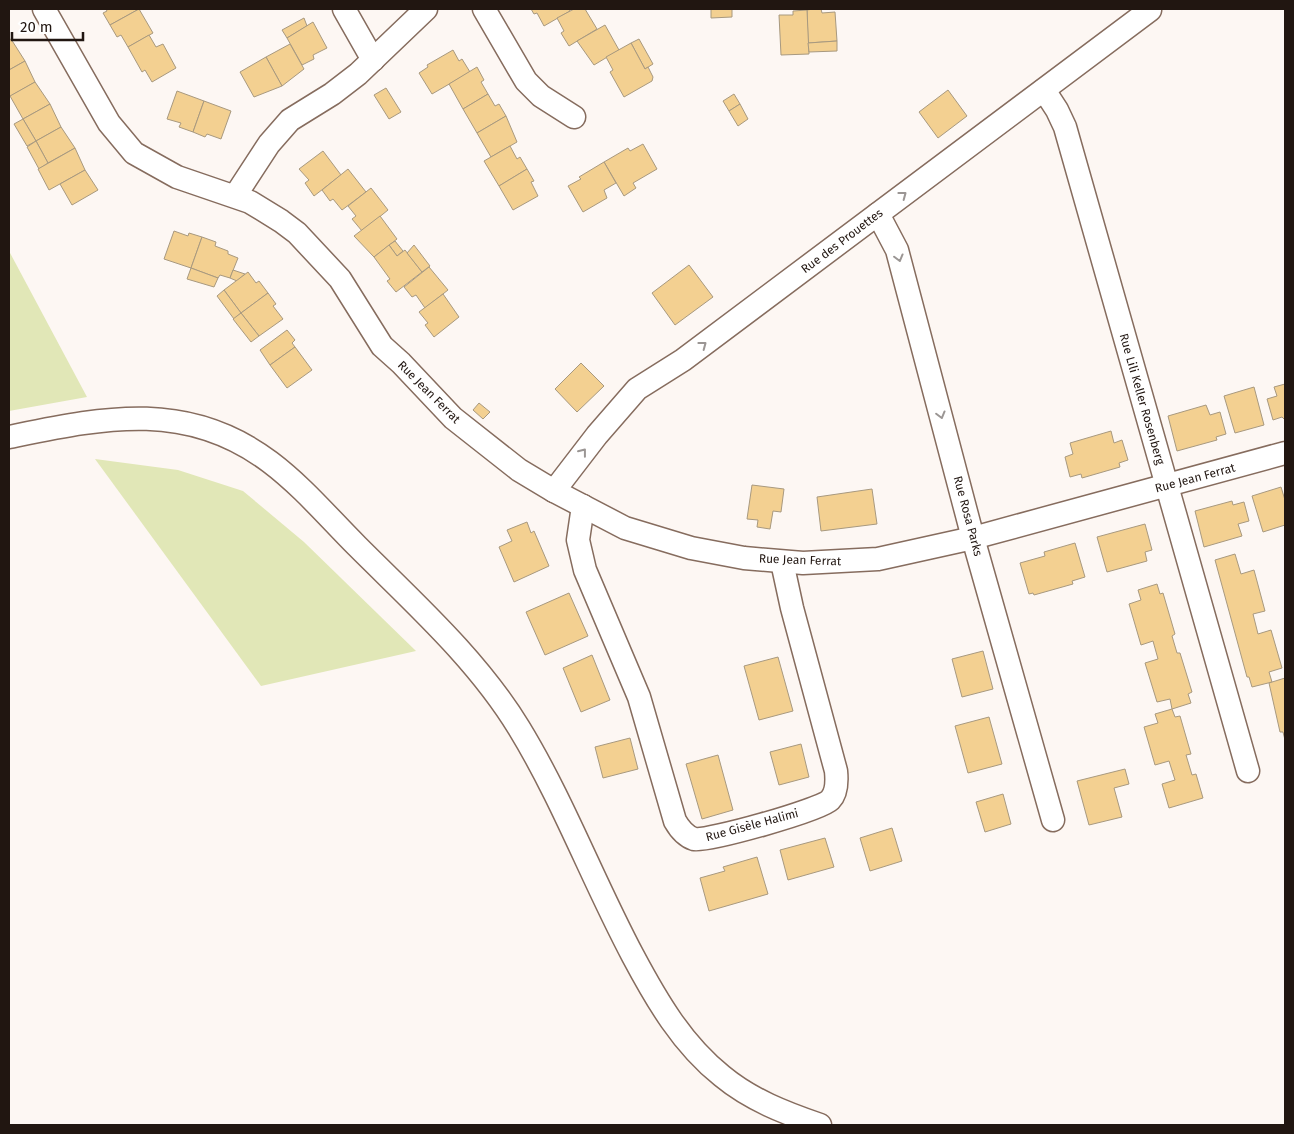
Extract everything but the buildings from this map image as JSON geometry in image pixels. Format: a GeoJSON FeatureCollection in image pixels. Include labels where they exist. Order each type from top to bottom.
{"type":"FeatureCollection","features":[{"type":"Feature","properties":{"kind":"street","name":"Rue Jean Ferrat"},"geometry":{"type":"LineString","coordinates":[[44,9],[109,123],[125,144],[149,163],[171,175],[235,196],[266,210],[297,233],[340,278],[382,346],[452,418],[503,459],[554,491],[625,528],[691,548],[782,562],[840,562],[878,559],[914,553],[974,538],[1285,453]]}},
{"type":"Feature","properties":{"kind":"street"},"geometry":{"type":"LineString","coordinates":[[344,9],[373,60]]}},
{"type":"Feature","properties":{"kind":"street"},"geometry":{"type":"LineString","coordinates":[[235,196],[269,144],[286,124],[298,113],[332,94],[373,60],[426,9]]}},
{"type":"Feature","properties":{"kind":"street"},"geometry":{"type":"LineString","coordinates":[[484,9],[526,81],[541,96],[574,117]]}},
{"type":"Feature","properties":{"kind":"street","name":"Rue des Prouettes"},"geometry":{"type":"LineString","coordinates":[[554,491],[597,435],[637,389],[683,360],[1150,10]]}},
{"type":"Feature","properties":{"kind":"street","name":"Rue Lili Keller Rosenberg"},"geometry":{"type":"LineString","coordinates":[[1044,90],[1065,127],[1248,770]]}},
{"type":"Feature","properties":{"kind":"street","name":"Rue Rosa Parks"},"geometry":{"type":"LineString","coordinates":[[878,214],[897,250],[974,538],[1053,820]]}},
{"type":"Feature","properties":{"kind":"street"},"geometry":{"type":"LineString","coordinates":[[9,437],[108,419],[143,417],[181,422],[231,438],[271,463],[303,491],[395,583],[492,690],[527,743],[624,939],[652,991],[680,1033],[706,1062],[739,1088],[776,1109],[820,1125]]}},
{"type":"Feature","properties":{"kind":"street","name":"Rue Gisèle Halimi"},"geometry":{"type":"LineString","coordinates":[[583,506],[578,540],[585,570],[639,697],[675,821],[686,835],[693,838],[712,837],[812,810],[830,800],[835,791],[836,771],[792,608],[782,562]]}},
{"type":"Feature","properties":{"kind":"green space"},"geometry":{"type":"Polygon","coordinates":[[[9,251],[87,397],[9,411],[9,251]]]}},
{"type":"Feature","properties":{"kind":"green space"},"geometry":{"type":"Polygon","coordinates":[[[95,459],[178,470],[243,491],[304,542],[416,651],[261,686],[95,459]]]}}]}
